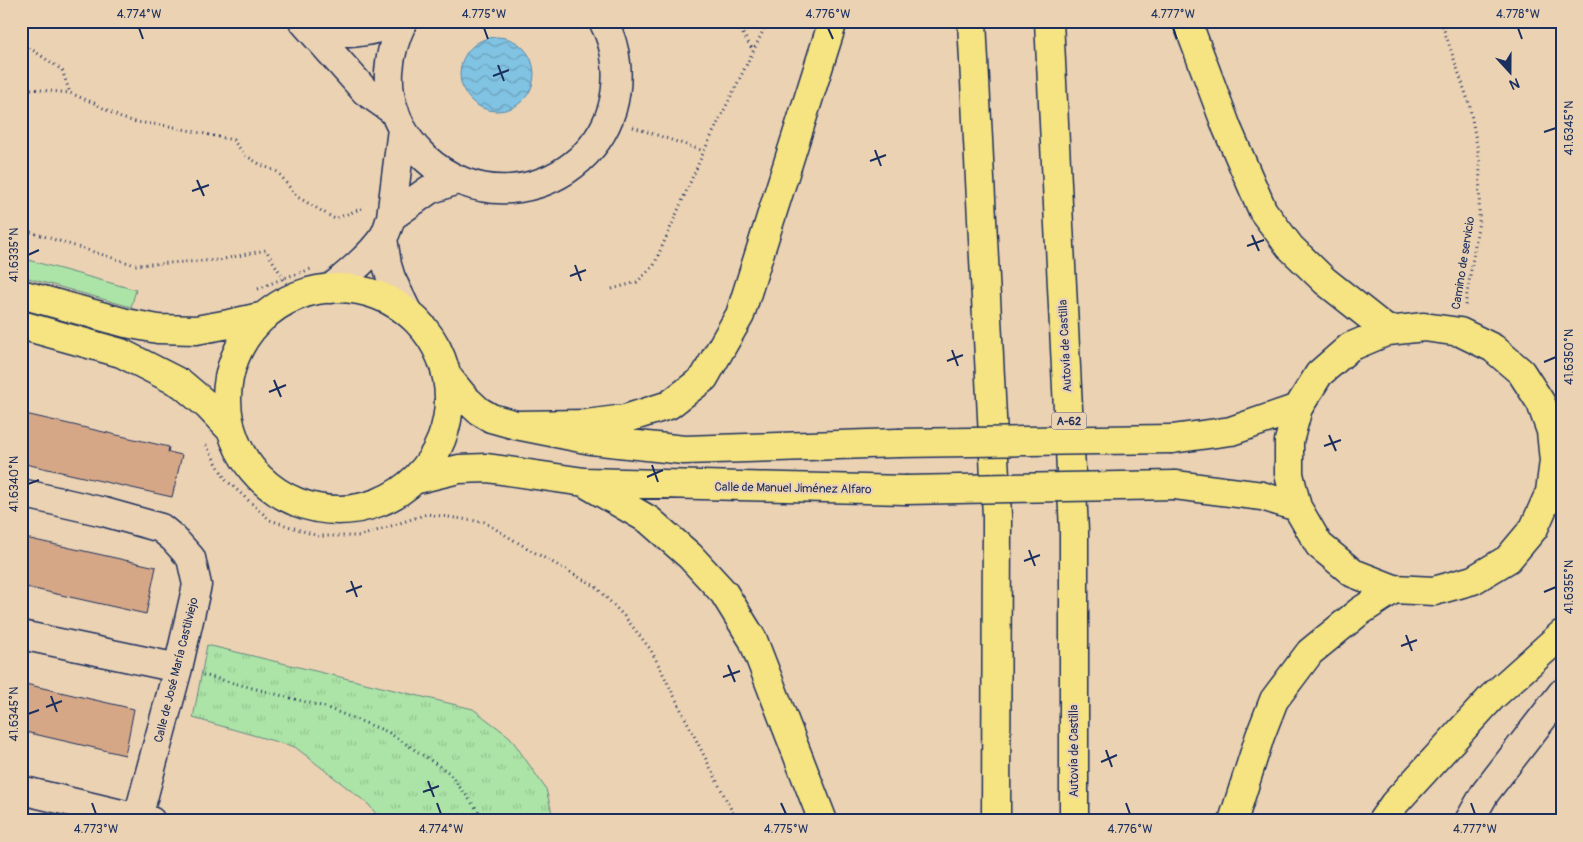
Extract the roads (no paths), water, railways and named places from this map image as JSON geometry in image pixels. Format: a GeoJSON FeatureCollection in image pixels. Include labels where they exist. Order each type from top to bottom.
{"type":"FeatureCollection","features":[{"type":"Feature","properties":{"kind":"highway"},"geometry":{"type":"LineString","coordinates":[[516,425],[586,424],[625,419],[669,405],[704,378],[740,315],[833,21]]}},
{"type":"Feature","properties":{"kind":"highway"},"geometry":{"type":"LineString","coordinates":[[972,21],[996,516],[996,821]]}},
{"type":"Feature","properties":{"kind":"highway","name":"Autovía de Castilla"},"geometry":{"type":"LineString","coordinates":[[1049,21],[1074,532],[1074,821]]}},
{"type":"Feature","properties":{"kind":"highway"},"geometry":{"type":"LineString","coordinates":[[1187,21],[1227,128],[1263,211],[1290,247],[1325,281],[1388,331]]}},
{"type":"Feature","properties":{"kind":"highway"},"geometry":{"type":"LineString","coordinates":[[322,279],[385,299],[408,313],[426,331],[439,352],[447,376],[449,404],[444,432],[432,458],[414,480],[387,499],[356,509],[323,510],[292,501],[265,484],[243,459],[230,429],[226,398],[231,367],[244,339],[290,287],[322,279]]}},
{"type":"Feature","properties":{"kind":"highway"},"geometry":{"type":"LineString","coordinates":[[21,294],[126,323],[158,329],[196,330],[265,316]]}},
{"type":"Feature","properties":{"kind":"highway"},"geometry":{"type":"LineString","coordinates":[[21,325],[121,353],[182,384],[208,406],[230,429]]}},
{"type":"Feature","properties":{"kind":"highway"},"geometry":{"type":"LineString","coordinates":[[1424,327],[1460,332],[1494,348],[1521,372],[1551,406],[1556,490],[1534,528],[1508,559],[1473,580],[1434,591],[1394,589],[1353,573],[1319,545],[1297,507],[1289,474],[1289,441],[1298,408],[1319,374],[1350,347],[1388,331],[1424,327]]}},
{"type":"Feature","properties":{"kind":"highway"},"geometry":{"type":"LineString","coordinates":[[447,376],[465,398],[479,411],[491,418],[591,440],[684,450],[898,443],[1172,439],[1231,431],[1298,408]]}},
{"type":"Feature","properties":{"kind":"highway","name":"Calle de Manuel Jiménez Alfaro"},"geometry":{"type":"LineString","coordinates":[[414,480],[459,469],[487,468],[584,482],[905,490],[1175,485],[1262,496],[1297,507]]}},
{"type":"Feature","properties":{"kind":"highway"},"geometry":{"type":"LineString","coordinates":[[584,482],[649,520],[690,556],[724,592],[753,640],[823,821]]}},
{"type":"Feature","properties":{"kind":"highway"},"geometry":{"type":"LineString","coordinates":[[1233,821],[1260,736],[1274,700],[1310,652],[1359,612],[1394,589]]}},
{"type":"Feature","properties":{"kind":"highway"},"geometry":{"type":"LineString","coordinates":[[1382,821],[1394,804],[1492,697],[1562,634]]}},
{"type":"Feature","properties":{"kind":"street"},"geometry":{"type":"LineString","coordinates":[[306,25],[330,34],[362,33],[385,28],[401,21]]}},
{"type":"Feature","properties":{"kind":"street"},"geometry":{"type":"LineString","coordinates":[[401,21],[391,55],[390,93],[398,120],[412,144],[425,159],[440,171],[457,180],[478,187],[501,190],[524,188],[546,181],[566,171],[584,156],[598,139],[609,118],[616,97],[618,74],[615,51],[603,21]]}},
{"type":"Feature","properties":{"kind":"street"},"geometry":{"type":"LineString","coordinates":[[306,25],[365,91],[398,120]]}},
{"type":"Feature","properties":{"kind":"street"},"geometry":{"type":"LineString","coordinates":[[398,120],[381,220],[387,265],[391,278],[408,313]]}},
{"type":"Feature","properties":{"kind":"street"},"geometry":{"type":"LineString","coordinates":[[322,279],[357,267],[381,220],[429,190],[457,180]]}},
{"type":"Feature","properties":{"kind":"street","name":"Calle de José María Castilviejo"},"geometry":{"type":"LineString","coordinates":[[21,494],[104,512],[161,528],[191,558],[197,585],[144,819]]}},
{"type":"Feature","properties":{"kind":"street"},"geometry":{"type":"LineString","coordinates":[[21,634],[178,668]]}},
{"type":"Feature","properties":{"kind":"street"},"geometry":{"type":"LineString","coordinates":[[1468,821],[1485,793],[1562,693]]}},
{"type":"Feature","properties":{"kind":"street"},"geometry":{"type":"LineString","coordinates":[[21,790],[144,819]]}},
{"type":"Feature","properties":{"kind":"water"},"geometry":{"type":"Polygon","coordinates":[[[490,37],[504,37],[518,43],[528,53],[534,67],[534,81],[528,95],[518,105],[504,111],[490,111],[476,105],[466,95],[460,81],[460,67],[466,53],[476,43],[490,37]]]}}]}
